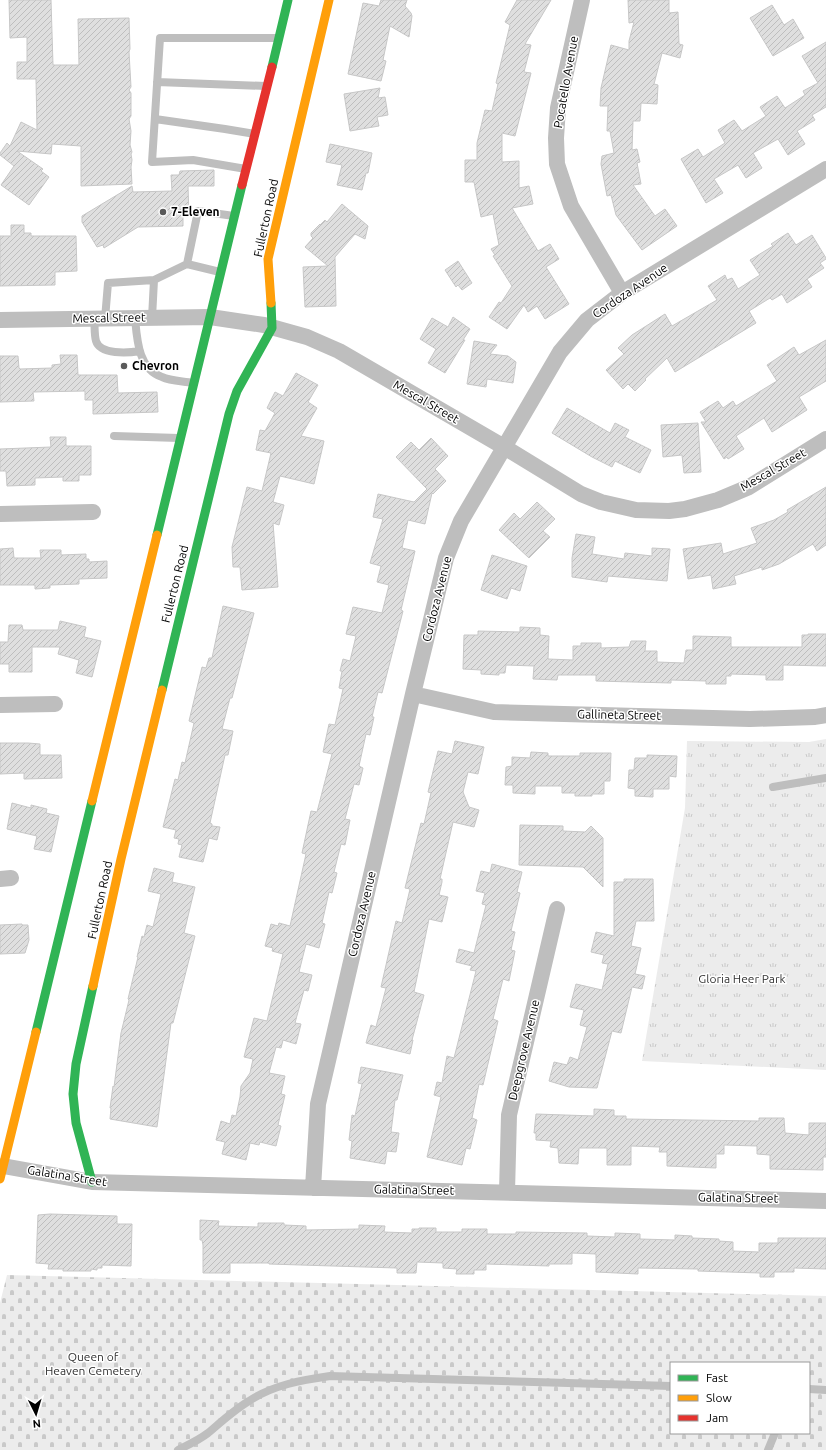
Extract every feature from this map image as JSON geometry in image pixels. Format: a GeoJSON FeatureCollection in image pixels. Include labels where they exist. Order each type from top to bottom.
{"type":"FeatureCollection","features":[{"type":"Feature","properties":{"kind":"street"},"geometry":{"type":"LineString","coordinates":[[2,1173],[288,0]]}},
{"type":"Feature","properties":{"kind":"street","name":"Fullerton Road"},"geometry":{"type":"LineString","coordinates":[[92,1182],[76,1124],[73,1094],[76,1064],[122,851],[228,414],[237,392],[272,328],[268,259],[329,0]]}},
{"type":"Feature","properties":{"kind":"street","name":"Pocatello Avenue"},"geometry":{"type":"LineString","coordinates":[[582,0],[558,108],[556,138],[557,164],[571,206],[622,293]]}},
{"type":"Feature","properties":{"kind":"street","name":"Cordoza Avenue"},"geometry":{"type":"LineString","coordinates":[[313,1188],[318,1104],[446,558],[461,521],[560,352],[587,320],[622,293],[826,169]]}},
{"type":"Feature","properties":{"kind":"street","name":"Mescal Street"},"geometry":{"type":"LineString","coordinates":[[0,320],[210,317],[264,325],[307,337],[339,351],[504,447],[580,494],[600,502],[636,510],[652,512],[669,511],[685,509],[718,500],[749,487],[826,439]]}},
{"type":"Feature","properties":{"kind":"street"},"geometry":{"type":"LineString","coordinates":[[0,514],[93,512]]}},
{"type":"Feature","properties":{"kind":"street","name":"Gallineta Street"},"geometry":{"type":"LineString","coordinates":[[413,694],[494,712],[750,719],[815,717],[826,715]]}},
{"type":"Feature","properties":{"kind":"street"},"geometry":{"type":"LineString","coordinates":[[0,705],[55,704]]}},
{"type":"Feature","properties":{"kind":"street","name":"Deepgrove Avenue"},"geometry":{"type":"LineString","coordinates":[[507,1192],[509,1115],[557,909]]}},
{"type":"Feature","properties":{"kind":"street","name":"Galatina Street"},"geometry":{"type":"LineString","coordinates":[[2,1173],[92,1182],[826,1201]]}},
{"type":"Feature","properties":{"kind":"lane"},"geometry":{"type":"LineString","coordinates":[[247,169],[193,160],[152,162],[160,38],[279,38]]}},
{"type":"Feature","properties":{"kind":"lane"},"geometry":{"type":"LineString","coordinates":[[158,82],[267,86]]}},
{"type":"Feature","properties":{"kind":"lane"},"geometry":{"type":"LineString","coordinates":[[155,119],[256,135]]}},
{"type":"Feature","properties":{"kind":"lane"},"geometry":{"type":"LineString","coordinates":[[187,264],[198,211],[235,216]]}},
{"type":"Feature","properties":{"kind":"lane"},"geometry":{"type":"LineString","coordinates":[[140,351],[128,353],[104,350],[96,341],[108,283],[154,280],[187,264],[221,272]]}},
{"type":"Feature","properties":{"kind":"lane"},"geometry":{"type":"LineString","coordinates":[[152,318],[154,280]]}},
{"type":"Feature","properties":{"kind":"lane"},"geometry":{"type":"LineString","coordinates":[[135,318],[140,351],[145,365],[153,373],[161,377],[194,383]]}},
{"type":"Feature","properties":{"kind":"lane"},"geometry":{"type":"LineString","coordinates":[[114,436],[180,438]]}},
{"type":"Feature","properties":{"kind":"lane"},"geometry":{"type":"LineString","coordinates":[[773,787],[826,778]]}},
{"type":"Feature","properties":{"kind":"lane"},"geometry":{"type":"LineString","coordinates":[[178,1450],[207,1434],[249,1400],[268,1390],[314,1378],[330,1376],[670,1386]]}},
{"type":"Feature","properties":{"kind":"lane"},"geometry":{"type":"LineString","coordinates":[[810,1389],[826,1390]]}},
{"type":"Feature","properties":{"kind":"lane"},"geometry":{"type":"LineString","coordinates":[[768,1450],[775,1434]]}},
{"type":"Feature","properties":{"kind":"green space","name":"Gloria Heer Park"},"geometry":{"type":"Polygon","coordinates":[[[826,739],[826,1070],[642,1061],[685,808],[687,741],[809,742],[826,739]]]}},
{"type":"Feature","properties":{"kind":"green space","name":"Queen of Heaven Cemetery"},"geometry":{"type":"Polygon","coordinates":[[[7,1275],[826,1296],[826,1450],[0,1450],[0,1303],[7,1275]]]}},
{"type":"Feature","properties":{"kind":"building"},"geometry":{"type":"Polygon","coordinates":[[[9,0],[51,0],[53,65],[79,65],[78,19],[129,18],[131,87],[129,90],[131,93],[131,116],[129,119],[131,131],[130,145],[132,152],[132,184],[81,186],[81,146],[52,144],[51,154],[17,151],[43,169],[41,171],[49,177],[29,205],[1,185],[14,166],[0,155],[0,153],[7,143],[10,146],[21,122],[37,130],[36,79],[17,79],[17,62],[27,62],[27,37],[10,38],[9,0]]]}},
{"type":"Feature","properties":{"kind":"building"},"geometry":{"type":"Polygon","coordinates":[[[381,0],[407,0],[405,6],[412,16],[409,37],[390,26],[383,60],[386,61],[381,81],[348,74],[363,3],[379,6],[381,0]]]}},
{"type":"Feature","properties":{"kind":"building"},"geometry":{"type":"Polygon","coordinates":[[[517,0],[551,0],[525,44],[531,45],[524,72],[531,73],[515,136],[502,133],[502,162],[519,161],[519,188],[529,186],[533,204],[512,208],[538,251],[550,244],[559,259],[546,267],[569,304],[545,319],[537,306],[528,312],[524,305],[507,329],[489,317],[499,302],[501,303],[512,286],[493,256],[495,255],[491,249],[499,245],[493,214],[481,217],[474,182],[465,182],[465,160],[477,160],[477,143],[485,110],[492,111],[498,84],[496,83],[510,25],[505,22],[517,0]]]}},
{"type":"Feature","properties":{"kind":"building"},"geometry":{"type":"Polygon","coordinates":[[[628,0],[669,0],[669,13],[678,12],[679,44],[683,45],[680,58],[662,53],[654,84],[658,85],[657,104],[641,103],[640,121],[633,121],[632,150],[637,149],[640,162],[637,163],[641,184],[633,185],[655,216],[665,209],[677,226],[642,250],[616,215],[611,195],[607,196],[601,164],[602,156],[614,153],[610,131],[607,131],[608,106],[600,106],[601,88],[611,45],[629,50],[629,41],[634,22],[629,23],[628,0]]]}},
{"type":"Feature","properties":{"kind":"building"},"geometry":{"type":"Polygon","coordinates":[[[772,5],[784,25],[793,19],[804,38],[773,56],[750,18],[772,5]]]}},
{"type":"Feature","properties":{"kind":"building"},"geometry":{"type":"Polygon","coordinates":[[[826,42],[826,107],[812,115],[815,120],[797,131],[805,144],[788,155],[778,139],[753,153],[762,168],[746,178],[738,165],[714,179],[723,193],[706,203],[681,159],[698,149],[703,157],[725,143],[718,130],[734,120],[742,131],[766,116],[760,107],[777,96],[785,108],[805,95],[803,91],[818,83],[802,56],[826,42]]]}},
{"type":"Feature","properties":{"kind":"building"},"geometry":{"type":"Polygon","coordinates":[[[380,88],[378,98],[385,97],[388,115],[377,117],[379,126],[350,131],[344,94],[380,88]]]}},
{"type":"Feature","properties":{"kind":"building"},"geometry":{"type":"Polygon","coordinates":[[[330,144],[372,153],[368,173],[366,173],[362,190],[337,185],[342,165],[326,162],[330,144]]]}},
{"type":"Feature","properties":{"kind":"building"},"geometry":{"type":"Polygon","coordinates":[[[214,170],[214,186],[188,186],[189,216],[183,216],[183,226],[138,227],[104,248],[103,245],[97,247],[82,222],[82,216],[132,186],[133,192],[172,191],[171,175],[179,175],[180,171],[214,170]]]}},
{"type":"Feature","properties":{"kind":"building"},"geometry":{"type":"Polygon","coordinates":[[[342,204],[368,226],[365,239],[355,234],[335,257],[336,306],[305,307],[303,267],[328,266],[305,247],[313,238],[311,233],[325,220],[327,222],[342,204]]]}},
{"type":"Feature","properties":{"kind":"building"},"geometry":{"type":"Polygon","coordinates":[[[11,225],[24,225],[24,233],[31,233],[31,236],[76,236],[77,271],[55,272],[55,285],[0,286],[0,236],[11,236],[11,225]]]}},
{"type":"Feature","properties":{"kind":"building"},"geometry":{"type":"Polygon","coordinates":[[[788,233],[796,245],[812,235],[826,258],[820,263],[824,268],[807,279],[812,287],[787,303],[782,294],[772,300],[770,298],[749,311],[756,323],[675,372],[667,358],[635,391],[628,384],[623,389],[606,370],[624,354],[618,348],[632,335],[665,314],[672,326],[717,300],[708,286],[725,275],[727,280],[732,278],[738,289],[760,275],[750,260],[773,246],[771,244],[788,233]]]}},
{"type":"Feature","properties":{"kind":"building"},"geometry":{"type":"Polygon","coordinates":[[[458,261],[472,283],[462,290],[458,285],[456,287],[445,270],[458,261]]]}},
{"type":"Feature","properties":{"kind":"building"},"geometry":{"type":"Polygon","coordinates":[[[453,317],[470,329],[445,373],[428,363],[436,349],[420,339],[432,318],[448,327],[453,317]]]}},
{"type":"Feature","properties":{"kind":"building"},"geometry":{"type":"Polygon","coordinates":[[[826,340],[826,381],[799,397],[807,410],[772,432],[764,418],[736,436],[744,449],[728,459],[727,457],[724,459],[701,422],[706,422],[700,412],[718,401],[723,408],[733,401],[736,406],[777,381],[767,365],[794,347],[799,355],[826,340]]]}},
{"type":"Feature","properties":{"kind":"building"},"geometry":{"type":"Polygon","coordinates":[[[474,341],[497,345],[490,354],[508,356],[516,362],[513,383],[487,379],[486,387],[467,384],[474,341]]]}},
{"type":"Feature","properties":{"kind":"building"},"geometry":{"type":"Polygon","coordinates":[[[60,355],[77,355],[78,375],[117,375],[118,393],[157,392],[158,412],[93,414],[93,400],[85,400],[85,391],[33,392],[34,401],[0,402],[0,356],[18,356],[20,369],[52,368],[52,365],[61,364],[60,355]]]}},
{"type":"Feature","properties":{"kind":"building"},"geometry":{"type":"Polygon","coordinates":[[[296,373],[318,385],[308,402],[317,408],[301,436],[324,441],[314,484],[280,476],[273,502],[284,505],[279,525],[273,523],[278,587],[242,590],[240,567],[233,567],[232,547],[247,487],[262,491],[271,453],[256,450],[260,430],[265,431],[275,413],[267,408],[275,392],[283,396],[296,373]]]}},
{"type":"Feature","properties":{"kind":"building"},"geometry":{"type":"Polygon","coordinates":[[[567,408],[610,433],[615,423],[629,430],[625,437],[651,450],[640,473],[615,461],[612,467],[552,433],[567,408]]]}},
{"type":"Feature","properties":{"kind":"building"},"geometry":{"type":"Polygon","coordinates":[[[698,423],[701,472],[684,473],[682,455],[663,457],[661,425],[698,423]]]}},
{"type":"Feature","properties":{"kind":"building"},"geometry":{"type":"Polygon","coordinates":[[[50,437],[66,437],[66,446],[91,446],[91,475],[79,475],[79,481],[63,481],[63,477],[35,478],[35,485],[7,486],[6,471],[0,471],[0,449],[51,447],[50,437]]]}},
{"type":"Feature","properties":{"kind":"building"},"geometry":{"type":"Polygon","coordinates":[[[431,438],[448,456],[435,469],[446,481],[433,494],[432,493],[425,524],[408,520],[402,548],[415,551],[401,610],[403,611],[382,693],[378,692],[372,717],[374,717],[370,735],[366,734],[359,766],[363,768],[359,785],[354,784],[345,819],[350,820],[345,845],[341,844],[334,872],[337,873],[332,893],[329,892],[322,923],[325,924],[319,948],[306,944],[299,972],[312,975],[308,991],[304,990],[295,1023],[301,1024],[296,1044],[283,1040],[281,1048],[276,1047],[269,1073],[285,1076],[281,1094],[285,1095],[278,1125],[281,1126],[276,1146],[260,1142],[259,1145],[250,1143],[246,1160],[222,1154],[225,1142],[216,1140],[221,1121],[230,1124],[232,1115],[236,1116],[241,1086],[250,1073],[253,1059],[244,1057],[254,1018],[267,1021],[283,954],[272,951],[273,948],[265,946],[271,924],[278,926],[279,923],[290,926],[306,854],[302,853],[311,811],[317,812],[332,754],[323,752],[329,724],[335,725],[343,689],[339,688],[342,671],[340,671],[343,659],[350,661],[356,636],[346,634],[353,607],[382,613],[389,585],[377,582],[381,566],[370,563],[383,519],[373,517],[378,494],[414,502],[427,489],[396,457],[411,442],[419,450],[431,438]]]}},
{"type":"Feature","properties":{"kind":"building"},"geometry":{"type":"Polygon","coordinates":[[[826,487],[826,545],[817,551],[813,544],[779,564],[762,570],[762,567],[734,576],[736,584],[713,589],[711,575],[688,579],[683,549],[721,543],[723,554],[757,543],[751,528],[774,520],[788,512],[787,510],[826,487]]]}},
{"type":"Feature","properties":{"kind":"building"},"geometry":{"type":"Polygon","coordinates":[[[537,502],[555,519],[543,531],[550,537],[529,558],[499,530],[514,513],[520,519],[537,502]]]}},
{"type":"Feature","properties":{"kind":"building"},"geometry":{"type":"Polygon","coordinates":[[[576,534],[595,537],[592,554],[624,559],[625,553],[652,556],[652,548],[670,549],[667,581],[608,576],[607,582],[572,577],[572,558],[576,534]]]}},
{"type":"Feature","properties":{"kind":"building"},"geometry":{"type":"Polygon","coordinates":[[[13,548],[14,558],[41,558],[40,550],[61,550],[61,555],[86,554],[86,559],[89,559],[89,562],[107,561],[107,578],[79,579],[79,584],[50,585],[50,588],[35,589],[35,585],[0,585],[0,549],[13,548]]]}},
{"type":"Feature","properties":{"kind":"building"},"geometry":{"type":"Polygon","coordinates":[[[492,555],[527,566],[520,591],[511,588],[507,599],[481,590],[492,555]]]}},
{"type":"Feature","properties":{"kind":"building"},"geometry":{"type":"Polygon","coordinates":[[[223,606],[254,613],[232,698],[230,698],[222,729],[233,731],[228,755],[225,755],[210,823],[212,826],[220,827],[217,840],[209,838],[203,862],[179,857],[182,845],[178,844],[179,839],[174,838],[176,830],[163,827],[175,779],[178,780],[182,762],[185,763],[194,723],[189,721],[202,667],[206,668],[209,658],[212,658],[223,606]]]}},
{"type":"Feature","properties":{"kind":"building"},"geometry":{"type":"Polygon","coordinates":[[[60,621],[86,627],[84,637],[101,641],[92,677],[76,673],[79,660],[58,654],[60,647],[32,647],[32,672],[9,672],[9,664],[0,664],[0,642],[8,642],[9,625],[22,625],[23,630],[58,630],[60,621]]]}},
{"type":"Feature","properties":{"kind":"building"},"geometry":{"type":"Polygon","coordinates":[[[520,627],[540,628],[540,635],[549,636],[548,659],[573,660],[573,646],[581,646],[581,643],[601,643],[601,648],[629,647],[631,641],[646,641],[645,651],[657,651],[657,662],[684,663],[686,650],[693,650],[693,636],[731,637],[731,647],[802,647],[802,635],[826,634],[826,666],[783,665],[783,680],[766,680],[766,675],[731,674],[731,676],[726,676],[726,684],[706,684],[706,681],[671,680],[671,683],[596,681],[596,675],[558,675],[557,680],[533,679],[534,666],[506,665],[505,673],[499,673],[499,675],[481,674],[481,670],[463,669],[464,635],[478,635],[478,631],[520,632],[520,627]]]}},
{"type":"Feature","properties":{"kind":"building"},"geometry":{"type":"Polygon","coordinates":[[[455,741],[484,747],[478,774],[468,772],[463,792],[469,807],[479,810],[474,827],[453,822],[440,879],[442,879],[442,882],[439,895],[448,897],[442,922],[429,919],[414,992],[424,995],[412,1040],[410,1054],[366,1043],[371,1025],[376,1027],[386,988],[381,987],[396,921],[402,923],[410,889],[405,888],[421,823],[424,824],[431,793],[428,792],[438,751],[452,754],[455,741]]]}},
{"type":"Feature","properties":{"kind":"building"},"geometry":{"type":"Polygon","coordinates":[[[0,743],[40,744],[40,755],[61,755],[62,778],[24,779],[24,773],[0,774],[0,743]]]}},
{"type":"Feature","properties":{"kind":"building"},"geometry":{"type":"Polygon","coordinates":[[[531,752],[548,753],[548,756],[580,756],[580,753],[611,753],[610,781],[604,781],[604,794],[575,796],[575,793],[562,793],[562,786],[535,786],[535,794],[513,793],[513,785],[505,785],[506,767],[512,766],[512,757],[530,758],[531,752]]]}},
{"type":"Feature","properties":{"kind":"building"},"geometry":{"type":"Polygon","coordinates":[[[647,755],[677,756],[676,777],[669,776],[669,789],[653,789],[653,797],[635,796],[635,789],[628,788],[629,770],[634,770],[635,758],[647,758],[647,755]]]}},
{"type":"Feature","properties":{"kind":"building"},"geometry":{"type":"Polygon","coordinates":[[[12,803],[31,808],[31,805],[47,809],[46,813],[59,816],[51,852],[34,849],[37,836],[7,829],[12,803]]]}},
{"type":"Feature","properties":{"kind":"building"},"geometry":{"type":"Polygon","coordinates":[[[520,825],[563,826],[563,831],[585,832],[591,826],[603,838],[603,887],[583,867],[519,865],[520,825]]]}},
{"type":"Feature","properties":{"kind":"building"},"geometry":{"type":"Polygon","coordinates":[[[492,864],[522,872],[517,892],[520,893],[511,931],[515,932],[511,950],[515,951],[509,981],[503,979],[493,1019],[498,1021],[483,1085],[479,1084],[472,1118],[477,1120],[470,1149],[466,1148],[462,1165],[427,1157],[441,1097],[434,1095],[437,1082],[442,1083],[447,1056],[454,1058],[476,971],[470,970],[472,966],[456,962],[459,949],[474,953],[486,905],[482,904],[485,893],[476,891],[481,871],[490,873],[492,864]]]}},
{"type":"Feature","properties":{"kind":"building"},"geometry":{"type":"Polygon","coordinates":[[[154,868],[174,873],[172,882],[195,887],[184,933],[195,936],[173,1023],[171,1023],[157,1127],[110,1119],[110,1108],[121,1033],[137,957],[142,936],[144,937],[147,925],[153,927],[161,894],[148,891],[154,868]]]}},
{"type":"Feature","properties":{"kind":"building"},"geometry":{"type":"Polygon","coordinates":[[[624,879],[653,879],[654,921],[636,921],[631,946],[641,948],[635,974],[645,976],[642,989],[632,987],[621,1033],[612,1031],[597,1088],[569,1087],[549,1081],[554,1062],[567,1065],[570,1057],[578,1060],[587,1027],[580,1025],[584,1010],[570,1007],[576,984],[602,990],[608,964],[602,963],[604,955],[591,952],[596,932],[614,936],[614,882],[624,882],[624,879]]]}},
{"type":"Feature","properties":{"kind":"building"},"geometry":{"type":"Polygon","coordinates":[[[0,925],[28,925],[29,940],[25,953],[0,954],[0,925]]]}},
{"type":"Feature","properties":{"kind":"building"},"geometry":{"type":"Polygon","coordinates":[[[361,1067],[403,1075],[397,1100],[395,1100],[391,1132],[399,1133],[396,1152],[387,1151],[385,1164],[350,1158],[352,1141],[349,1140],[352,1115],[355,1116],[362,1084],[358,1083],[361,1067]]]}},
{"type":"Feature","properties":{"kind":"building"},"geometry":{"type":"Polygon","coordinates":[[[594,1109],[614,1110],[614,1116],[626,1116],[626,1119],[759,1121],[759,1118],[784,1118],[785,1133],[809,1135],[809,1123],[826,1123],[826,1157],[823,1157],[823,1170],[770,1169],[770,1155],[757,1154],[757,1146],[724,1145],[724,1154],[716,1154],[716,1168],[667,1166],[667,1152],[659,1152],[660,1147],[631,1146],[631,1165],[607,1165],[607,1148],[579,1148],[578,1164],[559,1163],[558,1148],[550,1147],[551,1141],[536,1140],[536,1133],[534,1133],[536,1114],[594,1116],[594,1109]]]}},
{"type":"Feature","properties":{"kind":"building"},"geometry":{"type":"Polygon","coordinates":[[[38,1215],[117,1216],[117,1224],[132,1224],[131,1266],[102,1265],[102,1268],[97,1268],[97,1270],[91,1269],[91,1271],[63,1271],[63,1269],[48,1269],[49,1264],[36,1263],[38,1215]]]}},
{"type":"Feature","properties":{"kind":"building"},"geometry":{"type":"Polygon","coordinates":[[[200,1220],[219,1221],[218,1226],[258,1227],[258,1223],[284,1223],[284,1225],[306,1226],[306,1230],[359,1229],[359,1225],[385,1226],[384,1232],[412,1233],[412,1229],[436,1228],[436,1232],[462,1232],[462,1229],[487,1229],[487,1234],[516,1234],[516,1232],[587,1233],[587,1236],[615,1237],[615,1233],[640,1234],[640,1239],[675,1240],[675,1235],[692,1236],[692,1238],[719,1239],[719,1241],[733,1242],[733,1251],[759,1252],[759,1243],[778,1243],[778,1238],[826,1238],[826,1269],[794,1268],[794,1272],[774,1272],[774,1277],[760,1277],[760,1273],[698,1271],[698,1269],[638,1268],[638,1274],[596,1272],[596,1254],[572,1253],[572,1264],[549,1264],[549,1266],[486,1264],[486,1270],[474,1270],[474,1274],[456,1274],[457,1269],[443,1268],[443,1263],[417,1262],[416,1273],[397,1273],[397,1268],[230,1263],[230,1273],[203,1273],[203,1245],[202,1240],[200,1240],[200,1220]]]}},
{"type":"Feature","properties":{"kind":"traffic: fast"},"geometry":{"type":"LineString","coordinates":[[272,67],[288,0]]}},
{"type":"Feature","properties":{"kind":"traffic: fast"},"geometry":{"type":"LineString","coordinates":[[157,535],[242,185]]}},
{"type":"Feature","properties":{"kind":"traffic: fast"},"geometry":{"type":"LineString","coordinates":[[162,690],[229,414],[237,391],[272,328],[271,303]]}},
{"type":"Feature","properties":{"kind":"traffic: fast"},"geometry":{"type":"LineString","coordinates":[[36,1032],[92,801]]}},
{"type":"Feature","properties":{"kind":"traffic: fast"},"geometry":{"type":"LineString","coordinates":[[92,1182],[76,1123],[73,1094],[76,1064],[93,986]]}},
{"type":"Feature","properties":{"kind":"traffic: slow"},"geometry":{"type":"LineString","coordinates":[[271,303],[268,259],[329,0]]}},
{"type":"Feature","properties":{"kind":"traffic: slow"},"geometry":{"type":"LineString","coordinates":[[92,801],[157,535]]}},
{"type":"Feature","properties":{"kind":"traffic: slow"},"geometry":{"type":"LineString","coordinates":[[93,986],[121,859],[162,690]]}},
{"type":"Feature","properties":{"kind":"traffic: slow"},"geometry":{"type":"LineString","coordinates":[[0,1179],[36,1032]]}},
{"type":"Feature","properties":{"kind":"traffic: jam"},"geometry":{"type":"LineString","coordinates":[[242,185],[272,67]]}},
{"type":"Feature","properties":{"kind":"place","name":"7-Eleven"},"geometry":{"type":"Point","coordinates":[163,212]}},
{"type":"Feature","properties":{"kind":"place","name":"Chevron"},"geometry":{"type":"Point","coordinates":[124,366]}}]}
